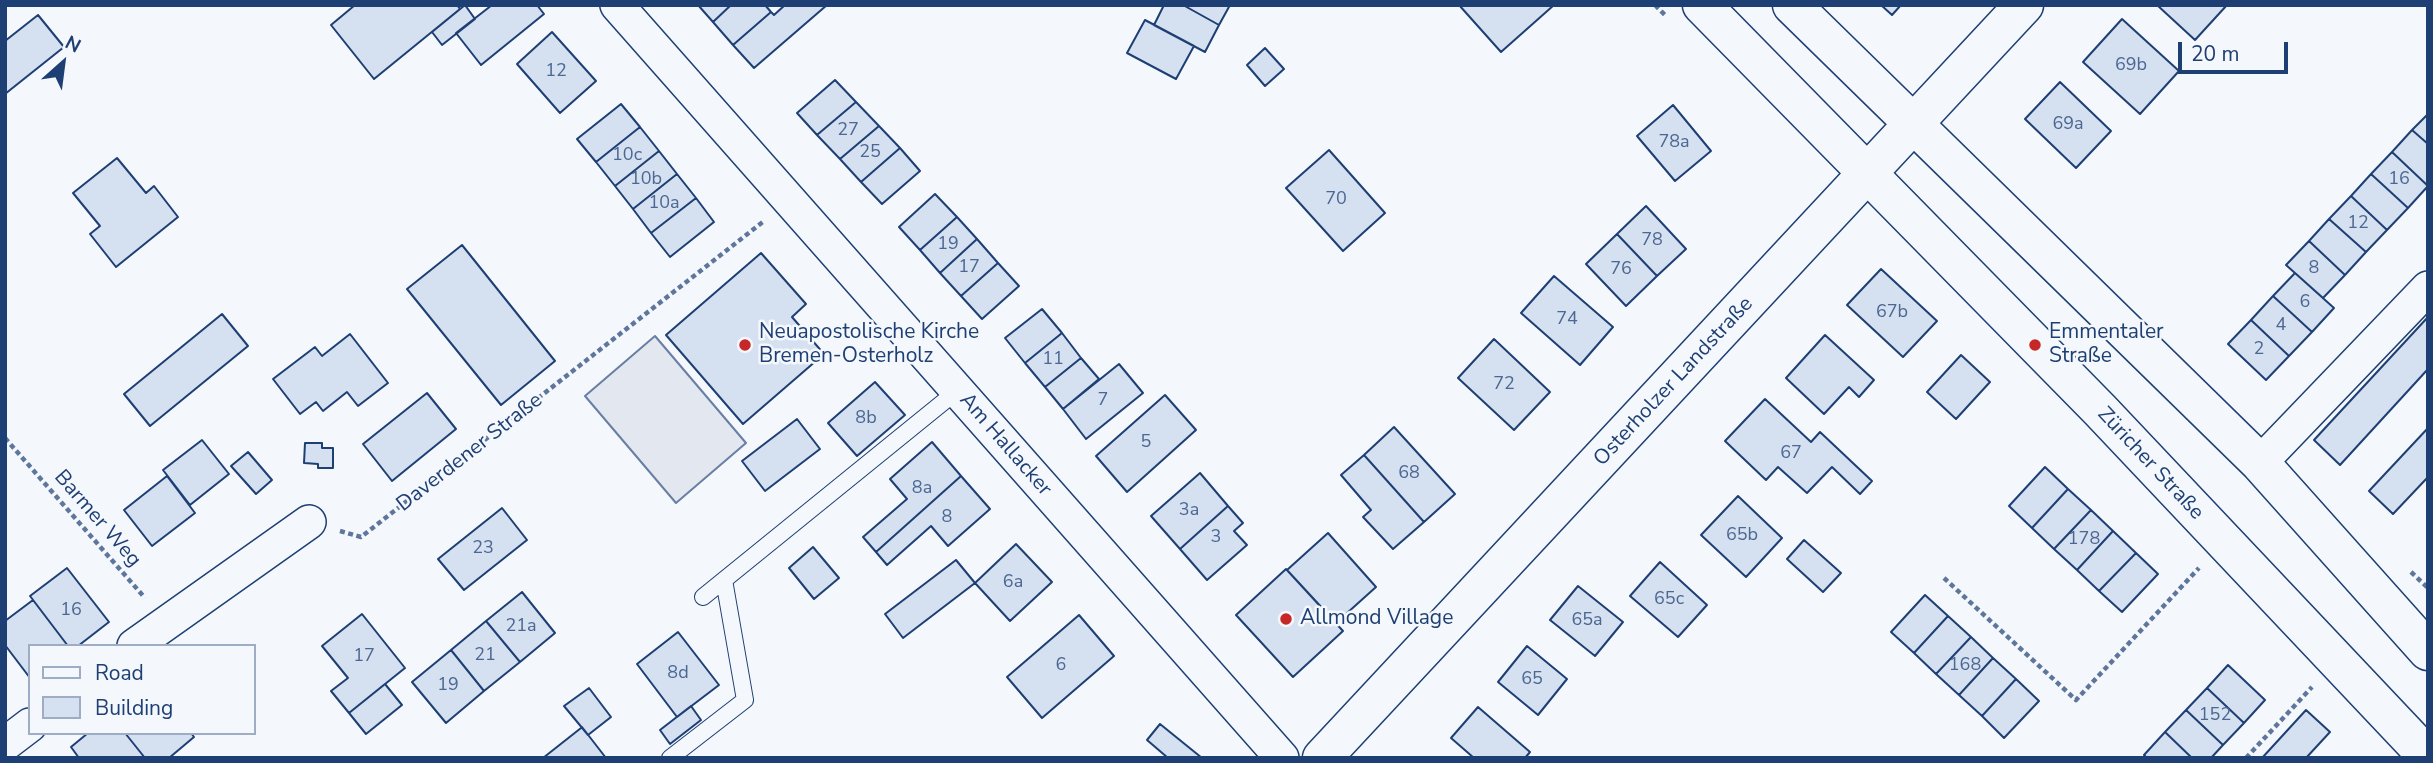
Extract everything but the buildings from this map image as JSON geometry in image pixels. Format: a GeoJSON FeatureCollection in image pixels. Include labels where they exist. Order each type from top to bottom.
{"type":"FeatureCollection","features":[{"type":"Feature","properties":{"kind":"main road","name":"Züricher Straße"},"geometry":{"type":"LineString","coordinates":[[1702,5],[2100,410],[2428,757]]}},
{"type":"Feature","properties":{"kind":"main road"},"geometry":{"type":"LineString","coordinates":[[1792,5],[2260,463],[2428,651]]}},
{"type":"Feature","properties":{"kind":"main road","name":"Osterholzer Landstraße"},"geometry":{"type":"LineString","coordinates":[[1322,758],[2024,5]]}},
{"type":"Feature","properties":{"kind":"street","name":"Am Hallacker"},"geometry":{"type":"LineString","coordinates":[[617,5],[1282,758]]}},
{"type":"Feature","properties":{"kind":"street"},"geometry":{"type":"LineString","coordinates":[[2260,463],[2428,288]]}},
{"type":"Feature","properties":{"kind":"street"},"geometry":{"type":"LineString","coordinates":[[136,644],[165,621],[309,522]]}},
{"type":"Feature","properties":{"kind":"street"},"geometry":{"type":"LineString","coordinates":[[5,744],[28,727]]}},
{"type":"Feature","properties":{"kind":"lane"},"geometry":{"type":"LineString","coordinates":[[703,597],[957,391]]}},
{"type":"Feature","properties":{"kind":"lane"},"geometry":{"type":"LineString","coordinates":[[670,758],[745,700],[724,580]]}},
{"type":"Feature","properties":{"kind":"path","name":"Daverdener Straße"},"geometry":{"type":"LineString","coordinates":[[309,522],[361,537],[789,201]]}},
{"type":"Feature","properties":{"kind":"path","name":"Barmer Weg"},"geometry":{"type":"LineString","coordinates":[[5,438],[165,621]]}},
{"type":"Feature","properties":{"kind":"path"},"geometry":{"type":"LineString","coordinates":[[1944,578],[2076,700],[2224,542]]}},
{"type":"Feature","properties":{"kind":"path"},"geometry":{"type":"LineString","coordinates":[[2246,758],[2336,660]]}},
{"type":"Feature","properties":{"kind":"shaded area"},"geometry":{"type":"Polygon","coordinates":[[[655,336],[746,443],[676,503],[585,396],[655,336]]]}},
{"type":"Feature","properties":{"kind":"place","name":"Neuapostolische Kirche Bremen-Osterholz"},"geometry":{"type":"Point","coordinates":[745,345]}},
{"type":"Feature","properties":{"kind":"place","name":"Emmentaler Straße"},"geometry":{"type":"Point","coordinates":[2035,345]}},
{"type":"Feature","properties":{"kind":"place","name":"Allmond Village"},"geometry":{"type":"Point","coordinates":[1286,619]}}]}
